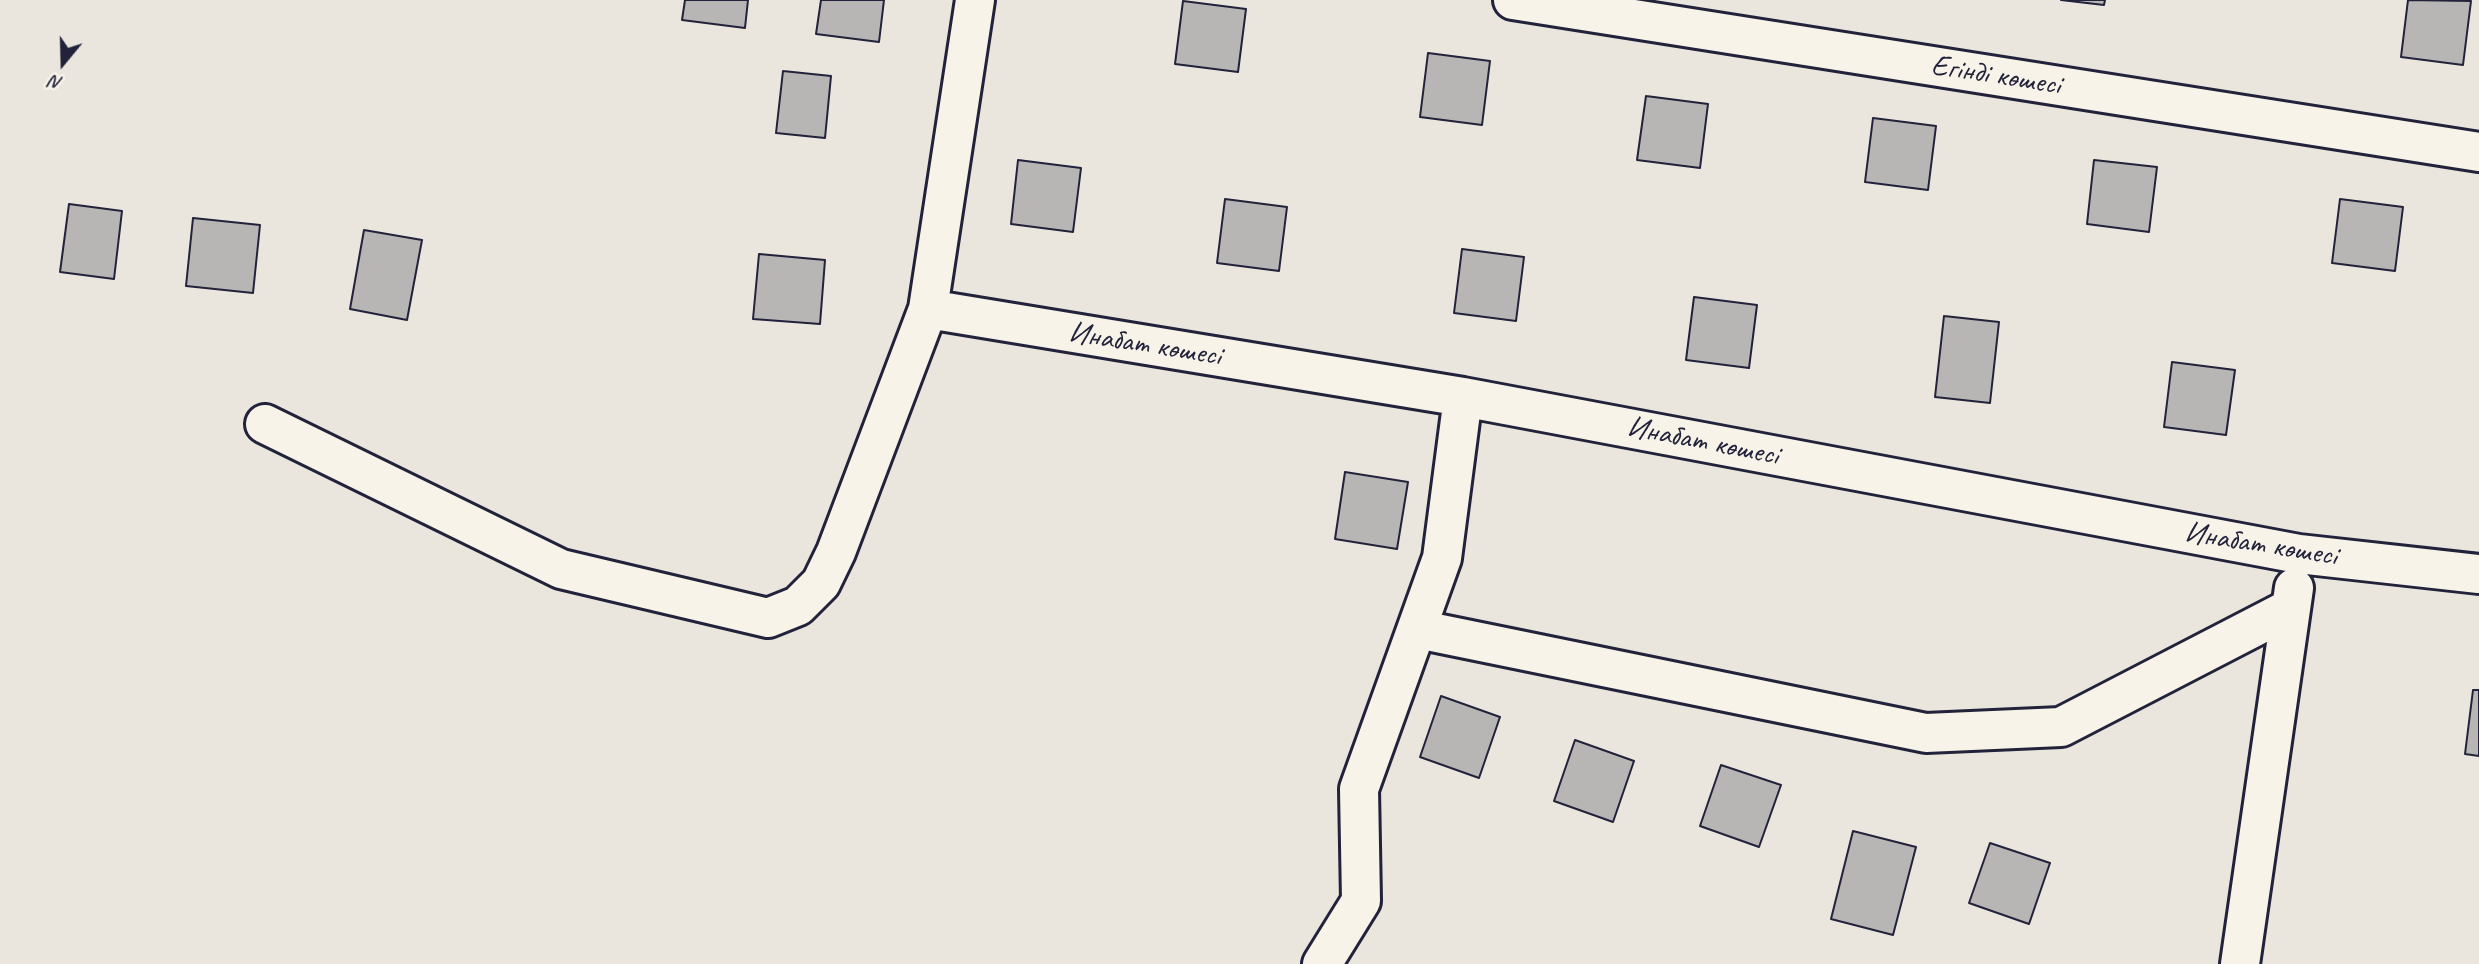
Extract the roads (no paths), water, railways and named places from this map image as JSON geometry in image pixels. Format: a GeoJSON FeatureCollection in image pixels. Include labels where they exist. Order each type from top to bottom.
{"type":"FeatureCollection","features":[{"type":"Feature","properties":{"kind":"street"},"geometry":{"type":"LineString","coordinates":[[265,424],[561,569],[768,618],[798,606],[821,583],[836,552],[928,309],[975,0]]}},
{"type":"Feature","properties":{"kind":"street","name":"Егінді көшесі"},"geometry":{"type":"LineString","coordinates":[[1513,0],[2479,152]]}},
{"type":"Feature","properties":{"kind":"street","name":"Инабат көшесі"},"geometry":{"type":"LineString","coordinates":[[928,309],[1462,397],[2299,554],[2479,574]]}},
{"type":"Feature","properties":{"kind":"street"},"geometry":{"type":"LineString","coordinates":[[1322,964],[1361,901],[1359,789],[1442,558],[1462,397]]}},
{"type":"Feature","properties":{"kind":"street"},"geometry":{"type":"LineString","coordinates":[[2240,964],[2299,554]]}},
{"type":"Feature","properties":{"kind":"street"},"geometry":{"type":"LineString","coordinates":[[1417,629],[1926,733],[2061,727],[2291,608]]}}]}
